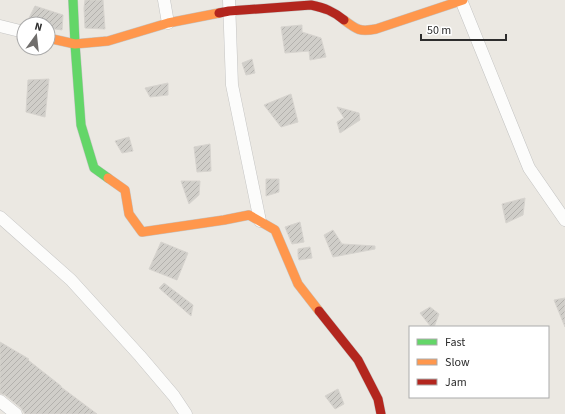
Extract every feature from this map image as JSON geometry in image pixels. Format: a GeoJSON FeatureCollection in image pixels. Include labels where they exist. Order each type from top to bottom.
{"type":"FeatureCollection","features":[{"type":"Feature","properties":{"kind":"street"},"geometry":{"type":"LineString","coordinates":[[73,0],[81,125],[94,168],[124,190],[129,214],[142,232],[249,215],[275,230],[298,284],[358,360],[378,399],[381,414]]}},
{"type":"Feature","properties":{"kind":"street"},"geometry":{"type":"LineString","coordinates":[[164,0],[168,23]]}},
{"type":"Feature","properties":{"kind":"street"},"geometry":{"type":"LineString","coordinates":[[56,40],[75,44],[108,41],[229,5],[311,5],[324,8],[336,14],[354,28],[364,31],[376,29],[462,0],[529,168],[565,220]]}},
{"type":"Feature","properties":{"kind":"street"},"geometry":{"type":"LineString","coordinates":[[229,5],[232,84],[260,221]]}},
{"type":"Feature","properties":{"kind":"street"},"geometry":{"type":"LineString","coordinates":[[0,26],[16,30]]}},
{"type":"Feature","properties":{"kind":"street"},"geometry":{"type":"LineString","coordinates":[[0,217],[71,280],[140,356],[174,396],[186,414]]}},
{"type":"Feature","properties":{"kind":"street"},"geometry":{"type":"LineString","coordinates":[[0,401],[16,414]]}},
{"type":"Feature","properties":{"kind":"building"},"geometry":{"type":"Polygon","coordinates":[[[85,0],[103,0],[105,29],[85,28],[85,0]]]}},
{"type":"Feature","properties":{"kind":"building"},"geometry":{"type":"Polygon","coordinates":[[[35,6],[63,15],[62,30],[56,29],[56,16],[30,16],[35,6]]]}},
{"type":"Feature","properties":{"kind":"building"},"geometry":{"type":"Polygon","coordinates":[[[302,25],[302,32],[321,38],[326,57],[310,60],[309,51],[285,53],[281,27],[302,25]]]}},
{"type":"Feature","properties":{"kind":"building"},"geometry":{"type":"Polygon","coordinates":[[[252,59],[255,73],[246,75],[242,63],[252,59]]]}},
{"type":"Feature","properties":{"kind":"building"},"geometry":{"type":"Polygon","coordinates":[[[49,79],[45,117],[26,112],[28,80],[49,79]]]}},
{"type":"Feature","properties":{"kind":"building"},"geometry":{"type":"Polygon","coordinates":[[[168,83],[168,95],[150,97],[145,88],[168,83]]]}},
{"type":"Feature","properties":{"kind":"building"},"geometry":{"type":"Polygon","coordinates":[[[291,94],[298,122],[281,127],[264,105],[291,94]]]}},
{"type":"Feature","properties":{"kind":"building"},"geometry":{"type":"Polygon","coordinates":[[[337,107],[359,113],[360,120],[340,133],[337,122],[344,118],[337,107]]]}},
{"type":"Feature","properties":{"kind":"building"},"geometry":{"type":"Polygon","coordinates":[[[129,137],[133,151],[122,153],[115,141],[129,137]]]}},
{"type":"Feature","properties":{"kind":"building"},"geometry":{"type":"Polygon","coordinates":[[[210,144],[211,171],[197,172],[194,147],[210,144]]]}},
{"type":"Feature","properties":{"kind":"building"},"geometry":{"type":"Polygon","coordinates":[[[266,179],[279,179],[279,192],[266,196],[266,179]]]}},
{"type":"Feature","properties":{"kind":"building"},"geometry":{"type":"Polygon","coordinates":[[[181,181],[200,181],[199,195],[189,204],[181,181]]]}},
{"type":"Feature","properties":{"kind":"building"},"geometry":{"type":"Polygon","coordinates":[[[525,198],[523,215],[506,223],[502,204],[525,198]]]}},
{"type":"Feature","properties":{"kind":"building"},"geometry":{"type":"Polygon","coordinates":[[[300,222],[304,242],[292,244],[285,227],[300,222]]]}},
{"type":"Feature","properties":{"kind":"building"},"geometry":{"type":"Polygon","coordinates":[[[333,230],[342,244],[375,246],[375,249],[333,257],[324,235],[333,230]]]}},
{"type":"Feature","properties":{"kind":"building"},"geometry":{"type":"Polygon","coordinates":[[[161,242],[188,253],[177,280],[149,269],[161,242]]]}},
{"type":"Feature","properties":{"kind":"building"},"geometry":{"type":"Polygon","coordinates":[[[310,247],[312,258],[299,260],[298,249],[310,247]]]}},
{"type":"Feature","properties":{"kind":"building"},"geometry":{"type":"Polygon","coordinates":[[[164,283],[193,305],[191,316],[159,288],[164,283]]]}},
{"type":"Feature","properties":{"kind":"building"},"geometry":{"type":"Polygon","coordinates":[[[565,298],[565,327],[554,300],[565,298]]]}},
{"type":"Feature","properties":{"kind":"building"},"geometry":{"type":"Polygon","coordinates":[[[430,307],[439,314],[434,326],[430,326],[420,313],[430,307]]]}},
{"type":"Feature","properties":{"kind":"building"},"geometry":{"type":"Polygon","coordinates":[[[0,342],[29,359],[28,360],[61,387],[97,414],[25,414],[21,408],[5,395],[0,393],[0,342]]]}},
{"type":"Feature","properties":{"kind":"building"},"geometry":{"type":"Polygon","coordinates":[[[338,389],[344,404],[335,409],[325,396],[338,389]]]}},
{"type":"Feature","properties":{"kind":"traffic: fast"},"geometry":{"type":"LineString","coordinates":[[73,0],[81,125],[94,168],[108,178]]}},
{"type":"Feature","properties":{"kind":"traffic: slow"},"geometry":{"type":"LineString","coordinates":[[344,20],[352,26],[362,30],[376,29],[463,0]]}},
{"type":"Feature","properties":{"kind":"traffic: slow"},"geometry":{"type":"LineString","coordinates":[[56,40],[75,44],[108,41],[168,23],[219,13]]}},
{"type":"Feature","properties":{"kind":"traffic: slow"},"geometry":{"type":"LineString","coordinates":[[108,178],[125,190],[129,214],[142,232],[249,215],[275,230],[298,284],[319,311]]}},
{"type":"Feature","properties":{"kind":"traffic: jam"},"geometry":{"type":"LineString","coordinates":[[219,13],[311,5],[329,10],[344,20]]}},
{"type":"Feature","properties":{"kind":"traffic: jam"},"geometry":{"type":"LineString","coordinates":[[319,311],[358,360],[378,399],[381,414]]}}]}
